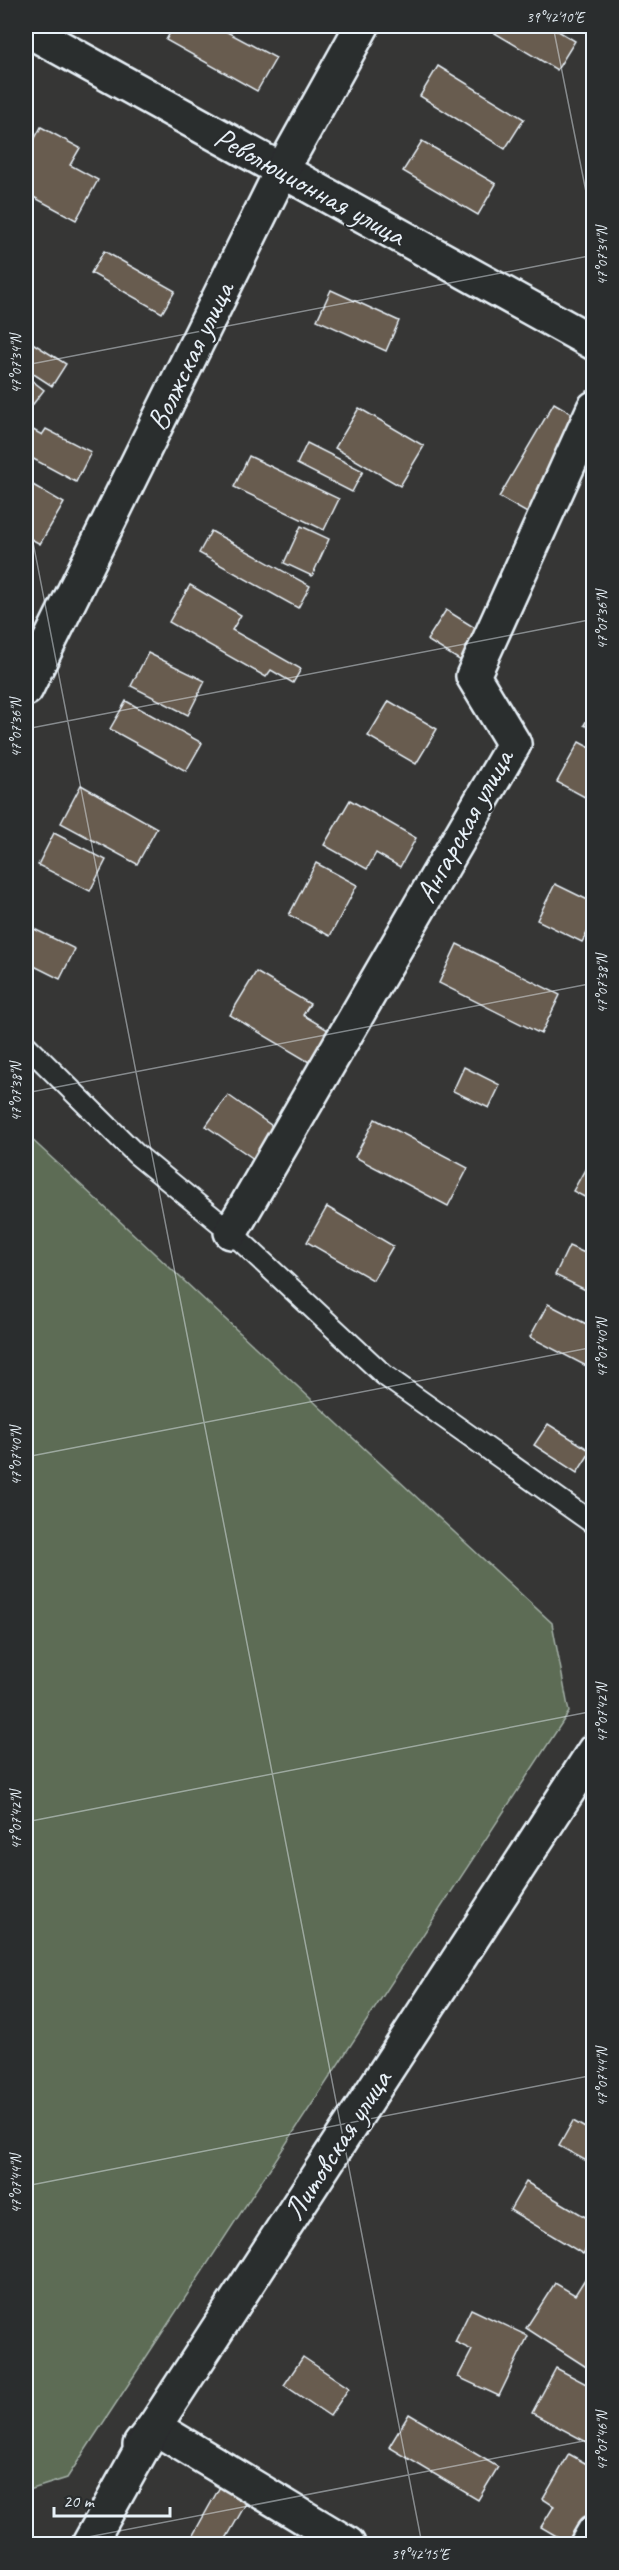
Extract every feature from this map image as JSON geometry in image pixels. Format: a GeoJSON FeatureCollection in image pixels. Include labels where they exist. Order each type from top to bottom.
{"type":"FeatureCollection","features":[{"type":"Feature","properties":{"kind":"street","name":"Волжская улица"},"geometry":{"type":"LineString","coordinates":[[26,689],[282,170],[362,26]]}},
{"type":"Feature","properties":{"kind":"street","name":"Революционная улица"},"geometry":{"type":"LineString","coordinates":[[26,29],[594,343]]}},
{"type":"Feature","properties":{"kind":"street","name":"Ангарская улица"},"geometry":{"type":"LineString","coordinates":[[231,1232],[514,744],[472,676],[594,408]]}},
{"type":"Feature","properties":{"kind":"street","name":"Литовская улица"},"geometry":{"type":"LineString","coordinates":[[89,2544],[154,2427],[594,1751]]}},
{"type":"Feature","properties":{"kind":"street"},"geometry":{"type":"LineString","coordinates":[[65,2544],[154,2427],[348,2544]]}},
{"type":"Feature","properties":{"kind":"street"},"geometry":{"type":"LineString","coordinates":[[587,2544],[594,2532]]}},
{"type":"Feature","properties":{"kind":"lane"},"geometry":{"type":"LineString","coordinates":[[26,1045],[136,1154],[231,1232],[384,1375],[594,1524]]}},
{"type":"Feature","properties":{"kind":"green space"},"geometry":{"type":"Polygon","coordinates":[[[26,1134],[552,1623],[569,1712],[67,2478],[26,2491],[26,1134]]]}},
{"type":"Feature","properties":{"kind":"building"},"geometry":{"type":"Polygon","coordinates":[[[174,26],[216,26],[276,58],[257,91],[166,40],[174,26]]]}},
{"type":"Feature","properties":{"kind":"building"},"geometry":{"type":"Polygon","coordinates":[[[483,26],[550,26],[575,41],[557,70],[483,26]]]}},
{"type":"Feature","properties":{"kind":"building"},"geometry":{"type":"Polygon","coordinates":[[[438,66],[524,119],[505,149],[420,96],[438,66]]]}},
{"type":"Feature","properties":{"kind":"building"},"geometry":{"type":"Polygon","coordinates":[[[41,127],[80,148],[70,165],[98,180],[76,220],[26,193],[26,155],[41,127]]]}},
{"type":"Feature","properties":{"kind":"building"},"geometry":{"type":"Polygon","coordinates":[[[422,141],[496,184],[478,215],[403,171],[422,141]]]}},
{"type":"Feature","properties":{"kind":"building"},"geometry":{"type":"Polygon","coordinates":[[[104,251],[175,291],[162,313],[91,273],[104,251]]]}},
{"type":"Feature","properties":{"kind":"building"},"geometry":{"type":"Polygon","coordinates":[[[331,290],[399,321],[386,351],[317,320],[331,290]]]}},
{"type":"Feature","properties":{"kind":"building"},"geometry":{"type":"Polygon","coordinates":[[[26,339],[66,364],[52,386],[26,369],[26,339]]]}},
{"type":"Feature","properties":{"kind":"building"},"geometry":{"type":"Polygon","coordinates":[[[26,376],[44,390],[30,408],[26,404],[26,376]]]}},
{"type":"Feature","properties":{"kind":"building"},"geometry":{"type":"Polygon","coordinates":[[[554,403],[583,420],[529,514],[499,497],[554,403]]]}},
{"type":"Feature","properties":{"kind":"building"},"geometry":{"type":"Polygon","coordinates":[[[359,408],[424,446],[400,486],[335,448],[359,408]]]}},
{"type":"Feature","properties":{"kind":"building"},"geometry":{"type":"Polygon","coordinates":[[[26,426],[42,435],[46,429],[91,452],[76,482],[26,455],[26,426]]]}},
{"type":"Feature","properties":{"kind":"building"},"geometry":{"type":"Polygon","coordinates":[[[307,443],[363,471],[352,492],[297,464],[307,443]]]}},
{"type":"Feature","properties":{"kind":"building"},"geometry":{"type":"Polygon","coordinates":[[[249,456],[339,499],[324,530],[234,487],[249,456]]]}},
{"type":"Feature","properties":{"kind":"building"},"geometry":{"type":"Polygon","coordinates":[[[26,481],[64,503],[40,544],[26,536],[26,481]]]}},
{"type":"Feature","properties":{"kind":"building"},"geometry":{"type":"Polygon","coordinates":[[[301,526],[329,539],[312,576],[284,563],[301,526]]]}},
{"type":"Feature","properties":{"kind":"building"},"geometry":{"type":"Polygon","coordinates":[[[211,531],[310,586],[298,608],[199,553],[211,531]]]}},
{"type":"Feature","properties":{"kind":"building"},"geometry":{"type":"Polygon","coordinates":[[[190,585],[241,615],[232,630],[301,669],[293,683],[271,670],[266,677],[169,622],[190,585]]]}},
{"type":"Feature","properties":{"kind":"building"},"geometry":{"type":"Polygon","coordinates":[[[446,610],[480,631],[461,661],[427,640],[446,610]]]}},
{"type":"Feature","properties":{"kind":"building"},"geometry":{"type":"Polygon","coordinates":[[[148,653],[205,681],[188,715],[131,686],[148,653]]]}},
{"type":"Feature","properties":{"kind":"building"},"geometry":{"type":"Polygon","coordinates":[[[126,701],[202,743],[186,771],[110,729],[126,701]]]}},
{"type":"Feature","properties":{"kind":"building"},"geometry":{"type":"Polygon","coordinates":[[[389,701],[437,729],[416,764],[368,736],[389,701]]]}},
{"type":"Feature","properties":{"kind":"building"},"geometry":{"type":"Polygon","coordinates":[[[594,708],[594,730],[584,725],[594,708]]]}},
{"type":"Feature","properties":{"kind":"building"},"geometry":{"type":"Polygon","coordinates":[[[579,742],[594,750],[594,802],[557,782],[579,742]]]}},
{"type":"Feature","properties":{"kind":"building"},"geometry":{"type":"Polygon","coordinates":[[[81,785],[157,828],[137,864],[61,823],[81,785]]]}},
{"type":"Feature","properties":{"kind":"building"},"geometry":{"type":"Polygon","coordinates":[[[350,800],[416,838],[400,867],[376,853],[367,869],[324,845],[350,800]]]}},
{"type":"Feature","properties":{"kind":"building"},"geometry":{"type":"Polygon","coordinates":[[[54,833],[106,860],[90,891],[38,865],[54,833]]]}},
{"type":"Feature","properties":{"kind":"building"},"geometry":{"type":"Polygon","coordinates":[[[316,863],[357,885],[330,936],[289,915],[316,863]]]}},
{"type":"Feature","properties":{"kind":"building"},"geometry":{"type":"Polygon","coordinates":[[[555,884],[594,903],[594,920],[582,942],[537,920],[555,884]]]}},
{"type":"Feature","properties":{"kind":"building"},"geometry":{"type":"Polygon","coordinates":[[[26,925],[75,949],[60,979],[26,962],[26,925]]]}},
{"type":"Feature","properties":{"kind":"building"},"geometry":{"type":"Polygon","coordinates":[[[457,944],[560,995],[541,1034],[439,983],[457,944]]]}},
{"type":"Feature","properties":{"kind":"building"},"geometry":{"type":"Polygon","coordinates":[[[256,972],[310,1004],[303,1015],[333,1033],[314,1065],[230,1015],[256,972]]]}},
{"type":"Feature","properties":{"kind":"building"},"geometry":{"type":"Polygon","coordinates":[[[464,1067],[500,1085],[489,1108],[453,1091],[464,1067]]]}},
{"type":"Feature","properties":{"kind":"building"},"geometry":{"type":"Polygon","coordinates":[[[228,1095],[275,1128],[254,1159],[206,1126],[228,1095]]]}},
{"type":"Feature","properties":{"kind":"building"},"geometry":{"type":"Polygon","coordinates":[[[375,1119],[468,1168],[448,1206],[355,1157],[375,1119]]]}},
{"type":"Feature","properties":{"kind":"building"},"geometry":{"type":"Polygon","coordinates":[[[587,1166],[594,1169],[594,1202],[573,1191],[587,1166]]]}},
{"type":"Feature","properties":{"kind":"building"},"geometry":{"type":"Polygon","coordinates":[[[327,1207],[393,1246],[373,1280],[307,1242],[327,1207]]]}},
{"type":"Feature","properties":{"kind":"building"},"geometry":{"type":"Polygon","coordinates":[[[569,1246],[594,1257],[594,1294],[555,1275],[569,1246]]]}},
{"type":"Feature","properties":{"kind":"building"},"geometry":{"type":"Polygon","coordinates":[[[548,1304],[594,1328],[594,1370],[530,1337],[548,1304]]]}},
{"type":"Feature","properties":{"kind":"building"},"geometry":{"type":"Polygon","coordinates":[[[548,1424],[591,1451],[577,1473],[534,1445],[548,1424]]]}},
{"type":"Feature","properties":{"kind":"building"},"geometry":{"type":"Polygon","coordinates":[[[573,2121],[594,2133],[594,2165],[559,2146],[573,2121]]]}},
{"type":"Feature","properties":{"kind":"building"},"geometry":{"type":"Polygon","coordinates":[[[526,2182],[594,2222],[594,2237],[583,2254],[510,2210],[526,2182]]]}},
{"type":"Feature","properties":{"kind":"building"},"geometry":{"type":"Polygon","coordinates":[[[590,2271],[594,2273],[594,2372],[526,2328],[555,2283],[575,2295],[590,2271]]]}},
{"type":"Feature","properties":{"kind":"building"},"geometry":{"type":"Polygon","coordinates":[[[471,2309],[528,2336],[499,2396],[458,2377],[472,2350],[455,2342],[471,2309]]]}},
{"type":"Feature","properties":{"kind":"building"},"geometry":{"type":"Polygon","coordinates":[[[303,2357],[349,2388],[330,2416],[284,2385],[303,2357]]]}},
{"type":"Feature","properties":{"kind":"building"},"geometry":{"type":"Polygon","coordinates":[[[556,2368],[594,2388],[588,2402],[594,2405],[594,2446],[532,2413],[556,2368]]]}},
{"type":"Feature","properties":{"kind":"building"},"geometry":{"type":"Polygon","coordinates":[[[409,2414],[498,2467],[478,2500],[389,2447],[409,2414]]]}},
{"type":"Feature","properties":{"kind":"building"},"geometry":{"type":"Polygon","coordinates":[[[569,2454],[594,2468],[594,2503],[570,2544],[541,2527],[554,2506],[543,2499],[569,2454]]]}},
{"type":"Feature","properties":{"kind":"building"},"geometry":{"type":"Polygon","coordinates":[[[221,2485],[248,2500],[223,2544],[188,2544],[221,2485]]]}}]}
